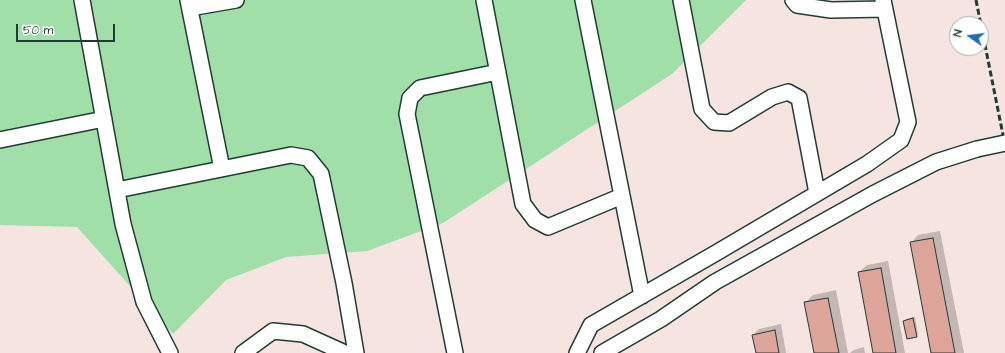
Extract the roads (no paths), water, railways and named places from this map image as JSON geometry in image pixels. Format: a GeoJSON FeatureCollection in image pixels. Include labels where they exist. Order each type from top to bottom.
{"type":"FeatureCollection","features":[{"type":"Feature","properties":{"kind":"street"},"geometry":{"type":"LineString","coordinates":[[82,0],[123,224],[144,302],[170,353]]}},
{"type":"Feature","properties":{"kind":"street"},"geometry":{"type":"LineString","coordinates":[[222,169],[189,4],[236,0]]}},
{"type":"Feature","properties":{"kind":"street"},"geometry":{"type":"LineString","coordinates":[[484,0],[522,204],[535,220],[548,227],[622,196]]}},
{"type":"Feature","properties":{"kind":"street"},"geometry":{"type":"LineString","coordinates":[[583,0],[642,296]]}},
{"type":"Feature","properties":{"kind":"street"},"geometry":{"type":"LineString","coordinates":[[681,0],[702,109],[714,122],[729,123],[772,97],[788,92],[799,98],[817,194]]}},
{"type":"Feature","properties":{"kind":"street"},"geometry":{"type":"LineString","coordinates":[[577,353],[591,325],[817,194],[901,140],[908,122],[884,4],[831,10],[797,4],[792,0]]}},
{"type":"Feature","properties":{"kind":"street"},"geometry":{"type":"LineString","coordinates":[[455,353],[407,114],[410,98],[420,88],[498,72]]}},
{"type":"Feature","properties":{"kind":"street"},"geometry":{"type":"LineString","coordinates":[[1,135],[104,119]]}},
{"type":"Feature","properties":{"kind":"street"},"geometry":{"type":"LineString","coordinates":[[602,353],[661,319],[715,282],[872,194],[936,162],[977,149],[1005,143]]}},
{"type":"Feature","properties":{"kind":"street"},"geometry":{"type":"LineString","coordinates":[[117,190],[291,155],[308,158],[321,174],[344,283],[356,353]]}},
{"type":"Feature","properties":{"kind":"street"},"geometry":{"type":"LineString","coordinates":[[243,353],[273,331],[303,334],[345,353]]}},
{"type":"Feature","properties":{"kind":"railway"},"geometry":{"type":"LineString","coordinates":[[976,0],[1005,145]]}}]}
